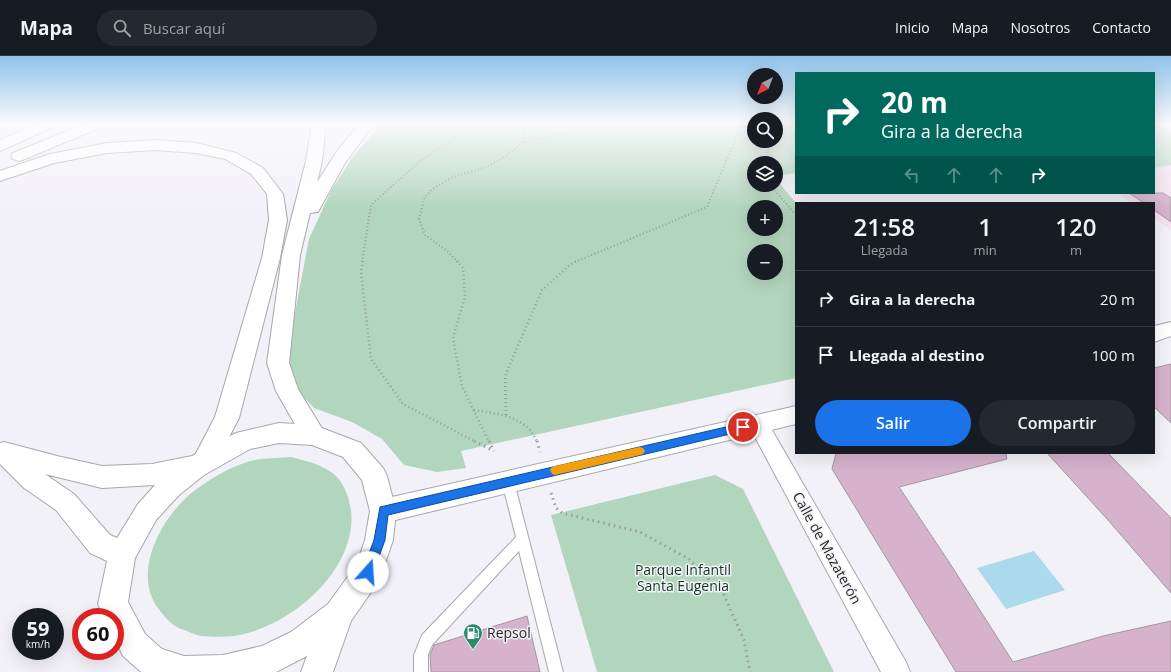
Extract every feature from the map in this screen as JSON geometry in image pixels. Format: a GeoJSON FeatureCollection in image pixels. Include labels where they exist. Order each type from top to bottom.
{"type":"FeatureCollection","features":[{"type":"Feature","properties":{"kind":"main road"},"geometry":{"type":"LineString","coordinates":[[0,165],[31,152]]}},
{"type":"Feature","properties":{"kind":"main road"},"geometry":{"type":"LineString","coordinates":[[0,176],[50,159],[88,152]]}},
{"type":"Feature","properties":{"kind":"main road"},"geometry":{"type":"LineString","coordinates":[[2,451],[57,467],[102,477],[152,475],[199,464],[227,418],[271,258],[278,220],[274,194],[257,171],[230,156],[212,152]]}},
{"type":"Feature","properties":{"kind":"main road"},"geometry":{"type":"LineString","coordinates":[[314,435],[287,391],[278,363],[291,255],[315,152]]}},
{"type":"Feature","properties":{"kind":"main road"},"geometry":{"type":"LineString","coordinates":[[291,255],[324,183],[344,152]]}},
{"type":"Feature","properties":{"kind":"main road"},"geometry":{"type":"LineString","coordinates":[[1155,334],[1171,329]]}},
{"type":"Feature","properties":{"kind":"main road"},"geometry":{"type":"LineString","coordinates":[[384,511],[795,415]]}},
{"type":"Feature","properties":{"kind":"main road"},"geometry":{"type":"LineString","coordinates":[[279,433],[314,435],[352,450],[374,476],[384,511],[379,540],[368,572],[338,614],[302,643],[265,661],[223,671],[184,672],[157,667],[134,645],[113,604],[122,555],[146,512],[170,487],[199,464],[245,440],[279,433]]}},
{"type":"Feature","properties":{"kind":"main road"},"geometry":{"type":"LineString","coordinates":[[2,451],[33,480],[65,502],[100,544],[122,555]]}},
{"type":"Feature","properties":{"kind":"main road"},"geometry":{"type":"LineString","coordinates":[[317,672],[338,614]]}},
{"type":"Feature","properties":{"kind":"street","name":"Calle de Mazaterón"},"geometry":{"type":"LineString","coordinates":[[758,424],[896,672]]}},
{"type":"Feature","properties":{"kind":"lane"},"geometry":{"type":"LineString","coordinates":[[508,482],[556,672]]}},
{"type":"Feature","properties":{"kind":"lane"},"geometry":{"type":"LineString","coordinates":[[421,672],[419,661],[420,650],[427,640],[523,538]]}},
{"type":"Feature","properties":{"kind":"path"},"geometry":{"type":"LineString","coordinates":[[434,152],[418,163],[371,205],[361,272],[371,360],[403,404],[494,451],[462,386],[453,338],[465,298],[463,268],[447,251],[425,235],[419,220],[424,199],[432,189],[453,177],[486,167],[511,152]]}},
{"type":"Feature","properties":{"kind":"path"},"geometry":{"type":"LineString","coordinates":[[506,415],[505,376],[542,290],[571,264],[707,207],[730,152]]}},
{"type":"Feature","properties":{"kind":"path"},"geometry":{"type":"LineString","coordinates":[[776,192],[795,214]]}},
{"type":"Feature","properties":{"kind":"path"},"geometry":{"type":"LineString","coordinates":[[474,410],[506,415],[530,427],[538,441]]}},
{"type":"Feature","properties":{"kind":"path"},"geometry":{"type":"LineString","coordinates":[[562,513],[640,532],[689,559],[724,596],[744,640],[750,672]]}},
{"type":"Feature","properties":{"kind":"shaded area"},"geometry":{"type":"Polygon","coordinates":[[[1155,152],[1171,152],[1171,230],[1155,219],[1155,202],[1130,202],[1118,194],[1155,194],[1155,152]]]}},
{"type":"Feature","properties":{"kind":"green space"},"geometry":{"type":"Polygon","coordinates":[[[357,152],[795,152],[795,173],[783,175],[783,156],[747,156],[747,192],[783,192],[783,187],[795,202],[795,378],[461,451],[466,468],[437,472],[404,465],[382,439],[352,422],[314,408],[295,388],[286,360],[309,239],[331,191],[357,152]]]}},
{"type":"Feature","properties":{"kind":"green space"},"geometry":{"type":"Polygon","coordinates":[[[1155,152],[1171,152],[1171,165],[1155,168],[1155,152]]]}},
{"type":"Feature","properties":{"kind":"green space"},"geometry":{"type":"Polygon","coordinates":[[[291,457],[316,464],[327,469],[337,477],[348,497],[351,510],[350,532],[344,554],[332,574],[316,592],[297,608],[277,621],[255,631],[234,636],[205,636],[181,629],[172,624],[161,612],[152,597],[148,580],[149,563],[154,545],[162,528],[173,512],[198,488],[212,478],[228,470],[244,463],[260,459],[291,457]]]}},
{"type":"Feature","properties":{"kind":"green space","name":"Parque Infantil Santa Eugenia"},"geometry":{"type":"Polygon","coordinates":[[[715,475],[743,489],[834,672],[597,672],[551,515],[715,475]]]}},
{"type":"Feature","properties":{"kind":"water"},"geometry":{"type":"Polygon","coordinates":[[[1034,551],[1065,590],[1006,609],[977,568],[1034,551]]]}},
{"type":"Feature","properties":{"kind":"building"},"geometry":{"type":"Polygon","coordinates":[[[1163,193],[1171,198],[1171,222],[1155,211],[1155,202],[1142,202],[1130,194],[1163,193]]]}},
{"type":"Feature","properties":{"kind":"building"},"geometry":{"type":"Polygon","coordinates":[[[1171,364],[1171,423],[1155,408],[1155,368],[1171,364]]]}},
{"type":"Feature","properties":{"kind":"building"},"geometry":{"type":"Polygon","coordinates":[[[836,454],[1006,454],[1007,459],[899,487],[1013,662],[1103,636],[1171,621],[1171,672],[956,672],[832,469],[836,454]]]}},
{"type":"Feature","properties":{"kind":"building"},"geometry":{"type":"Polygon","coordinates":[[[1048,454],[1109,454],[1171,518],[1171,593],[1108,520],[1048,454]]]}},
{"type":"Feature","properties":{"kind":"building"},"geometry":{"type":"Polygon","coordinates":[[[527,616],[540,672],[431,672],[430,655],[434,645],[527,616]]]}},
{"type":"Feature","properties":{"kind":"slow traffic"},"geometry":{"type":"LineString","coordinates":[[555,470],[640,451]]}},
{"type":"Feature","properties":{"kind":"place","name":"Repsol"},"geometry":{"type":"Point","coordinates":[473,650]}},
{"type":"Feature","properties":{"kind":"route"},"geometry":{"type":"LineString","coordinates":[[368,572],[379,540],[384,511],[407,504],[743,427]]}}]}
